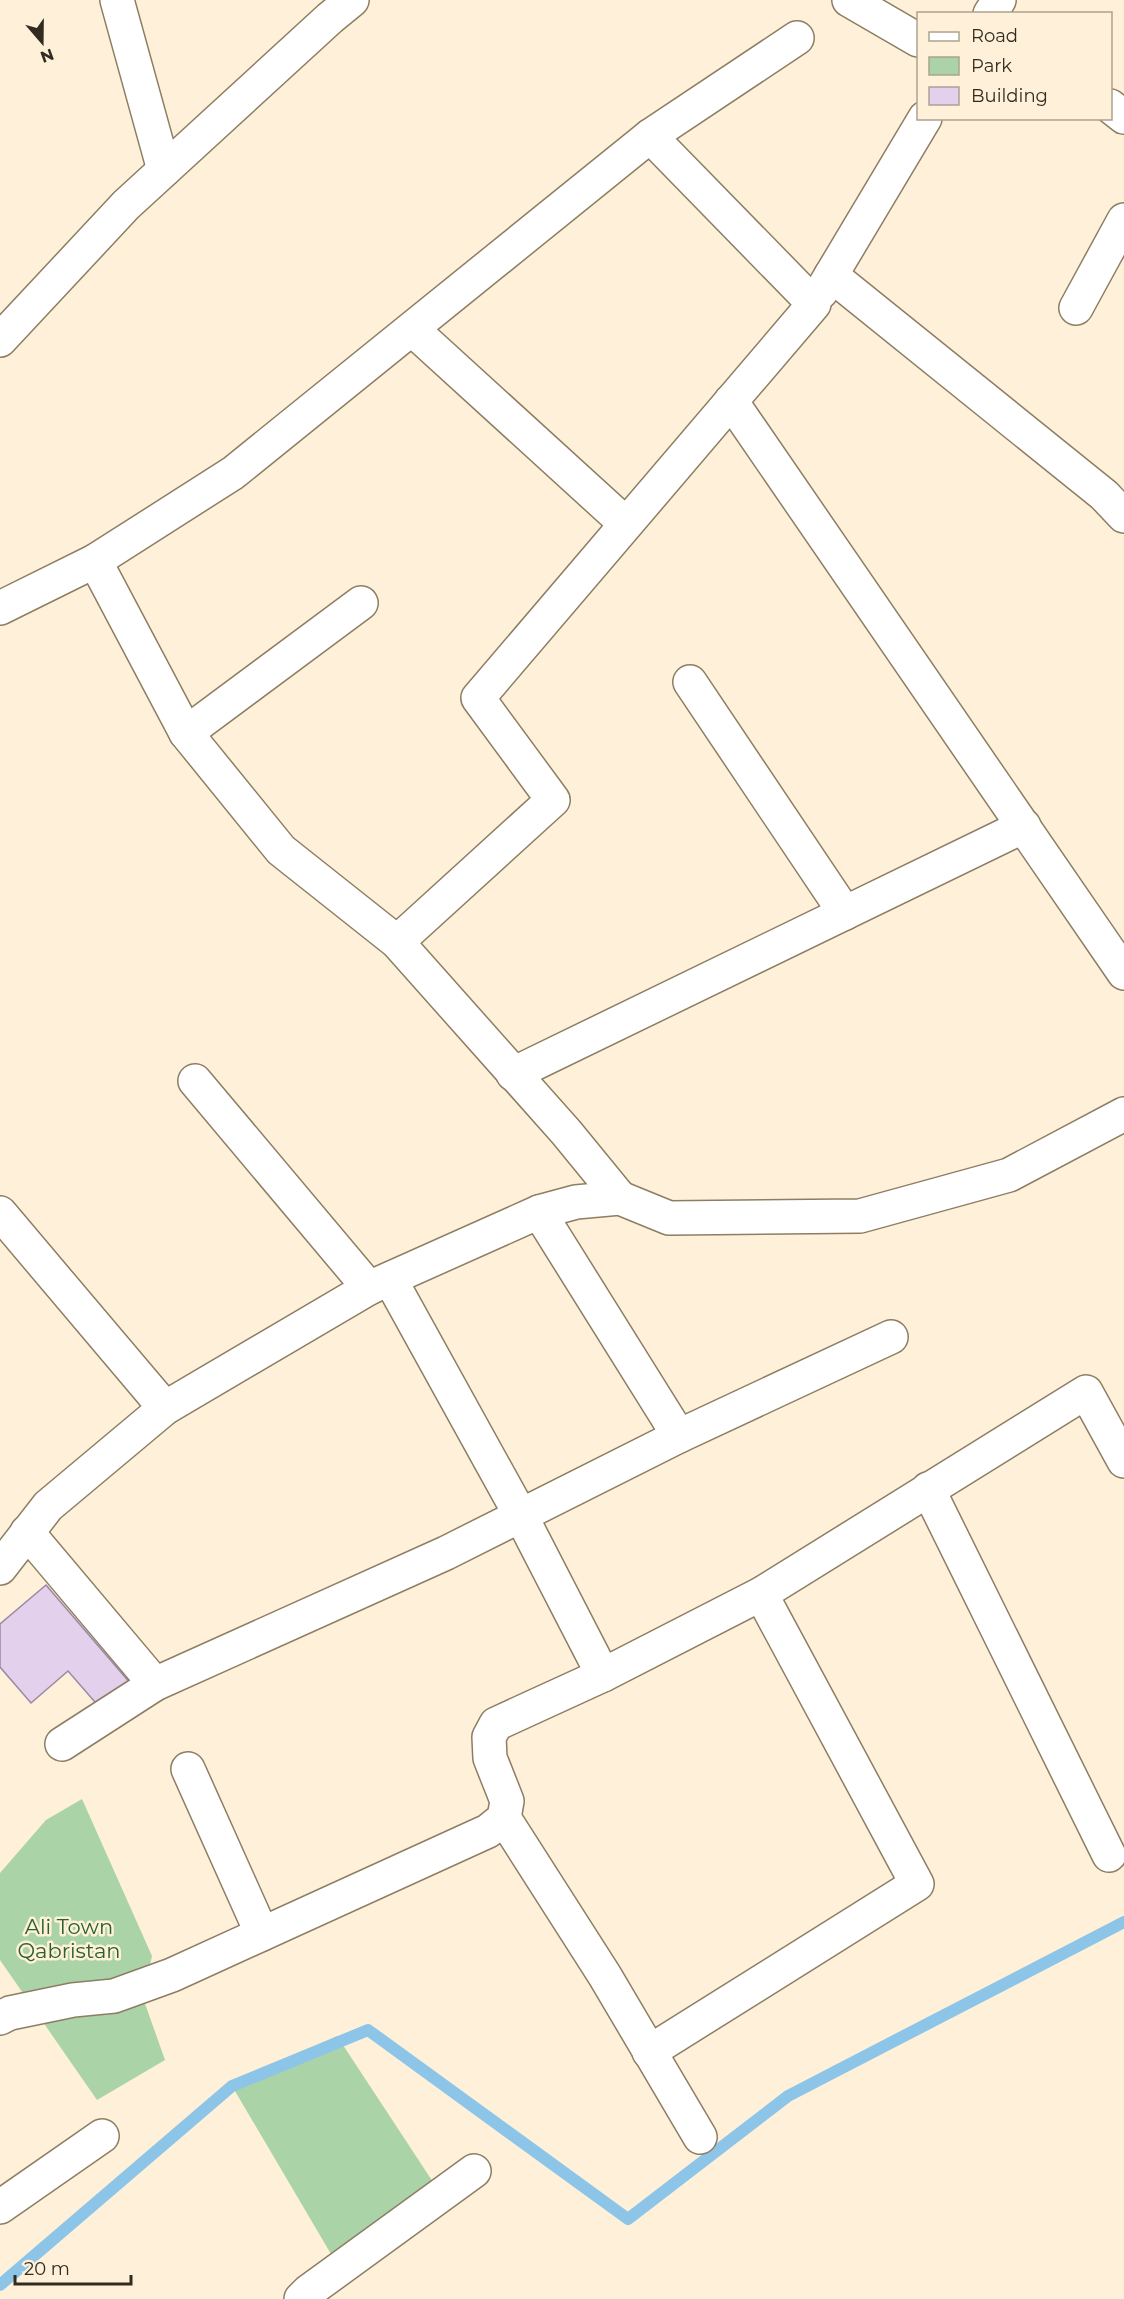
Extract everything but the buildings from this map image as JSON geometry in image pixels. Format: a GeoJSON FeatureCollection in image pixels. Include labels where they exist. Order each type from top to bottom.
{"type":"FeatureCollection","features":[{"type":"Feature","properties":{"kind":"street"},"geometry":{"type":"LineString","coordinates":[[117,0],[164,170]]}},
{"type":"Feature","properties":{"kind":"street"},"geometry":{"type":"LineString","coordinates":[[0,340],[126,205],[352,0]]}},
{"type":"Feature","properties":{"kind":"street"},"geometry":{"type":"LineString","coordinates":[[849,0],[917,39]]}},
{"type":"Feature","properties":{"kind":"street"},"geometry":{"type":"LineString","coordinates":[[0,608],[95,561],[233,473],[650,136],[797,38]]}},
{"type":"Feature","properties":{"kind":"street"},"geometry":{"type":"LineString","coordinates":[[1112,108],[1124,117]]}},
{"type":"Feature","properties":{"kind":"street"},"geometry":{"type":"LineString","coordinates":[[397,942],[553,800],[478,698],[814,304],[924,120]]}},
{"type":"Feature","properties":{"kind":"street"},"geometry":{"type":"LineString","coordinates":[[650,136],[814,304]]}},
{"type":"Feature","properties":{"kind":"street"},"geometry":{"type":"LineString","coordinates":[[1076,308],[1124,220]]}},
{"type":"Feature","properties":{"kind":"street"},"geometry":{"type":"LineString","coordinates":[[831,275],[1104,495],[1124,516]]}},
{"type":"Feature","properties":{"kind":"street"},"geometry":{"type":"LineString","coordinates":[[412,329],[626,524]]}},
{"type":"Feature","properties":{"kind":"street"},"geometry":{"type":"LineString","coordinates":[[732,401],[1124,973]]}},
{"type":"Feature","properties":{"kind":"street"},"geometry":{"type":"LineString","coordinates":[[95,561],[186,734],[280,850],[397,942],[566,1132],[620,1198]]}},
{"type":"Feature","properties":{"kind":"street"},"geometry":{"type":"LineString","coordinates":[[186,734],[361,603]]}},
{"type":"Feature","properties":{"kind":"street"},"geometry":{"type":"LineString","coordinates":[[690,682],[845,913]]}},
{"type":"Feature","properties":{"kind":"street"},"geometry":{"type":"LineString","coordinates":[[513,1074],[1024,826]]}},
{"type":"Feature","properties":{"kind":"street"},"geometry":{"type":"LineString","coordinates":[[195,1081],[379,1284],[520,1516],[603,1676]]}},
{"type":"Feature","properties":{"kind":"street"},"geometry":{"type":"LineString","coordinates":[[0,1568],[48,1506],[165,1408],[379,1284],[539,1212],[576,1202],[620,1198],[669,1218],[860,1216],[1009,1175],[1124,1114]]}},
{"type":"Feature","properties":{"kind":"street"},"geometry":{"type":"LineString","coordinates":[[539,1212],[679,1436]]}},
{"type":"Feature","properties":{"kind":"street"},"geometry":{"type":"LineString","coordinates":[[0,1213],[165,1408]]}},
{"type":"Feature","properties":{"kind":"street"},"geometry":{"type":"LineString","coordinates":[[62,1744],[155,1684],[446,1553],[679,1436],[891,1337]]}},
{"type":"Feature","properties":{"kind":"street"},"geometry":{"type":"LineString","coordinates":[[0,2018],[10,2013],[73,2000],[114,1996],[172,1975],[488,1831],[504,1818],[507,1801],[490,1758],[489,1737],[496,1724],[603,1676],[761,1594],[1086,1392],[1124,1461]]}},
{"type":"Feature","properties":{"kind":"street"},"geometry":{"type":"LineString","coordinates":[[928,1489],[1109,1855]]}},
{"type":"Feature","properties":{"kind":"street"},"geometry":{"type":"LineString","coordinates":[[27,1533],[155,1684]]}},
{"type":"Feature","properties":{"kind":"street"},"geometry":{"type":"LineString","coordinates":[[649,2052],[917,1884],[761,1594]]}},
{"type":"Feature","properties":{"kind":"street"},"geometry":{"type":"LineString","coordinates":[[188,1769],[262,1934]]}},
{"type":"Feature","properties":{"kind":"street"},"geometry":{"type":"LineString","coordinates":[[504,1818],[605,1976],[700,2137]]}},
{"type":"Feature","properties":{"kind":"street"},"geometry":{"type":"LineString","coordinates":[[0,2207],[102,2136]]}},
{"type":"Feature","properties":{"kind":"street"},"geometry":{"type":"LineString","coordinates":[[301,2299],[309,2290],[474,2171]]}},
{"type":"Feature","properties":{"kind":"green space","name":"Ali Town Qabristan"},"geometry":{"type":"Polygon","coordinates":[[[82,1799],[152,1956],[143,1998],[165,2060],[97,2100],[0,1960],[0,1873],[46,1820],[82,1799]]]}},
{"type":"Feature","properties":{"kind":"green space"},"geometry":{"type":"Polygon","coordinates":[[[337,2036],[433,2182],[331,2254],[232,2086],[337,2036]]]}},
{"type":"Feature","properties":{"kind":"waterway"},"geometry":{"type":"LineString","coordinates":[[0,2285],[232,2086],[368,2030],[628,2219],[788,2096],[1124,1922]]}}]}
